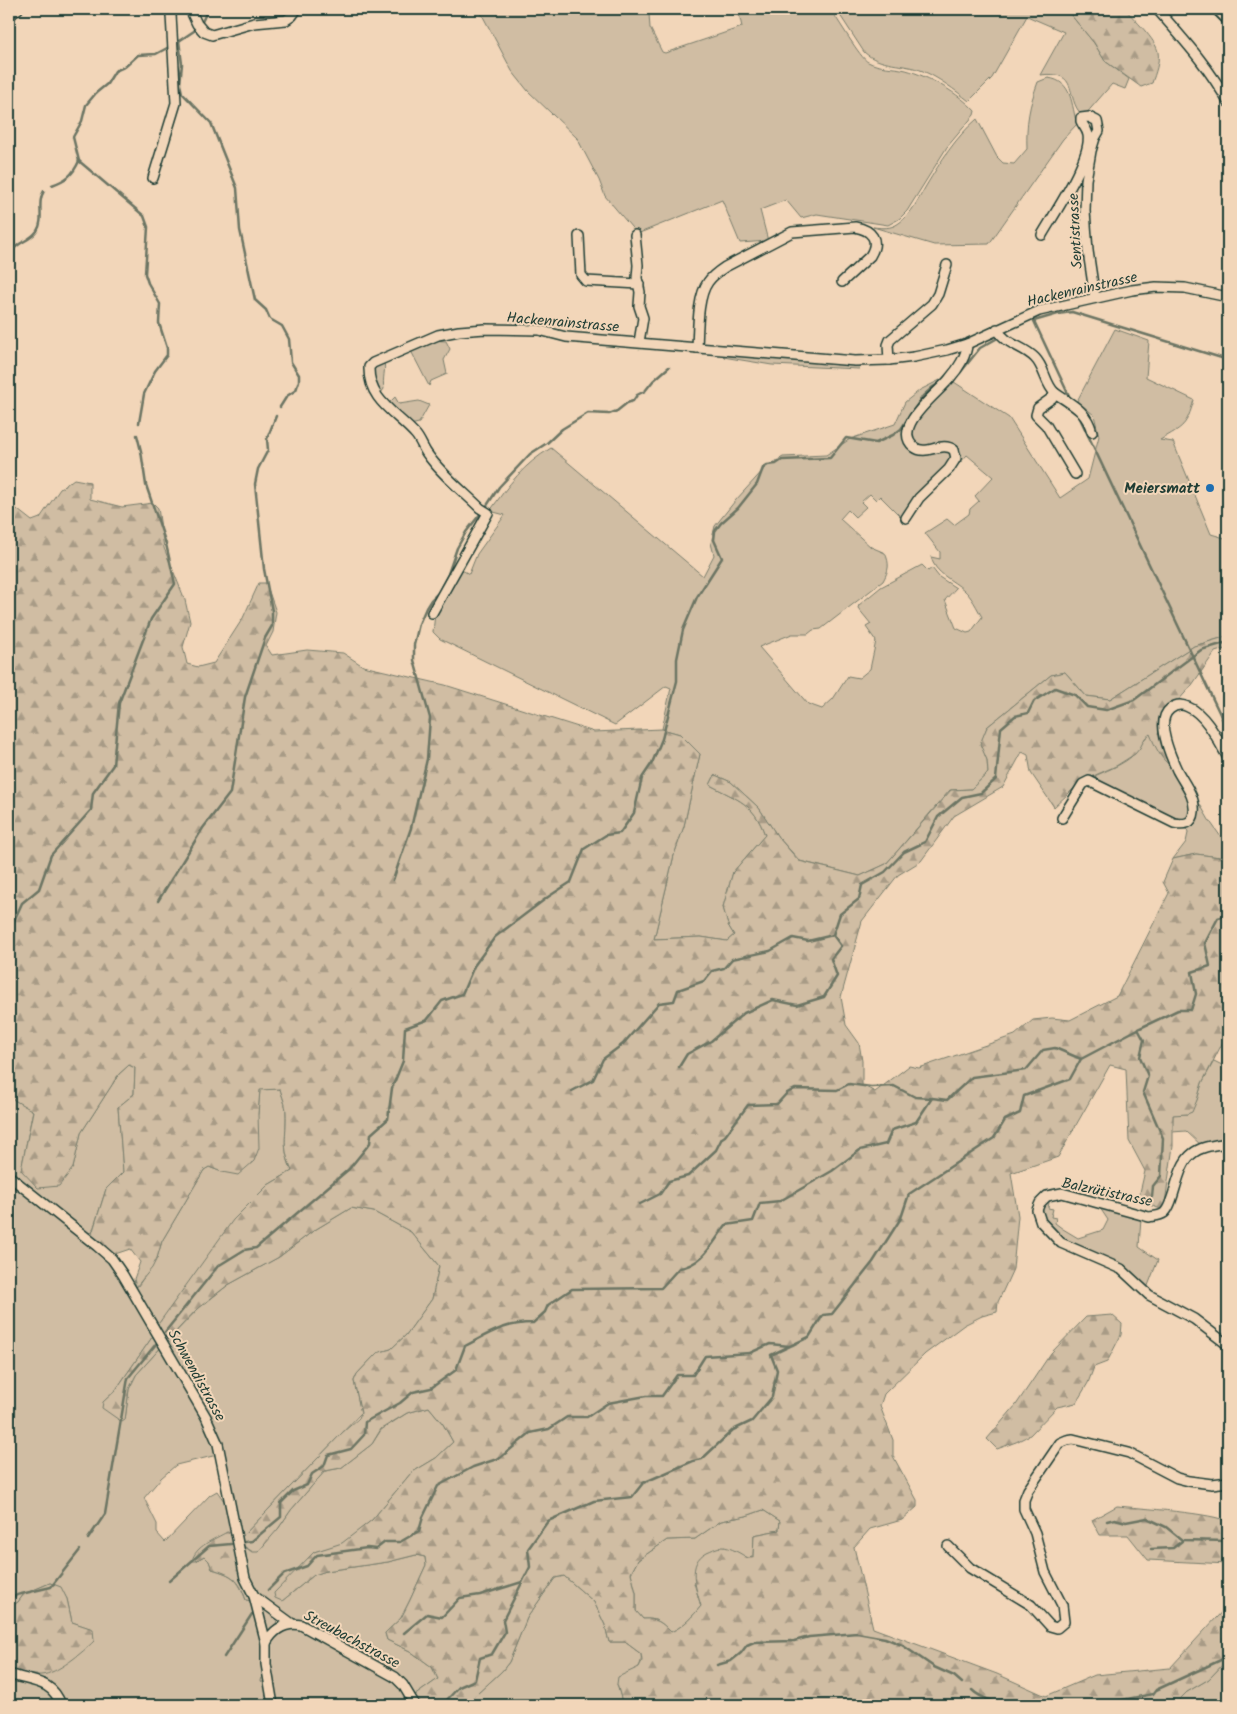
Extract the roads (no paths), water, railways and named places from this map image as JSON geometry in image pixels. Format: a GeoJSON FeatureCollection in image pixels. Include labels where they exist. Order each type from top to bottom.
{"type":"FeatureCollection","features":[{"type":"Feature","properties":{"kind":"main road"},"geometry":{"type":"LineString","coordinates":[[1218,9],[1228,19]]}},
{"type":"Feature","properties":{"kind":"street"},"geometry":{"type":"LineString","coordinates":[[9,16],[18,9]]}},
{"type":"Feature","properties":{"kind":"street"},"geometry":{"type":"LineString","coordinates":[[152,178],[176,104],[171,15],[173,9]]}},
{"type":"Feature","properties":{"kind":"street"},"geometry":{"type":"LineString","coordinates":[[190,9],[197,24],[204,32],[212,35],[254,23],[286,20],[297,9]]}},
{"type":"Feature","properties":{"kind":"street"},"geometry":{"type":"LineString","coordinates":[[1158,9],[1200,58],[1216,80],[1228,102]]}},
{"type":"Feature","properties":{"kind":"street","name":"Sentistrasse"},"geometry":{"type":"LineString","coordinates":[[1042,235],[1072,184],[1086,150],[1088,137],[1081,118],[1093,118],[1097,121],[1099,131],[1091,151],[1086,180],[1085,211],[1087,245],[1095,298]]}},
{"type":"Feature","properties":{"kind":"street"},"geometry":{"type":"LineString","coordinates":[[697,348],[700,308],[707,283],[726,267],[792,232],[855,227],[870,232],[874,238],[873,252],[842,282]]}},
{"type":"Feature","properties":{"kind":"street"},"geometry":{"type":"LineString","coordinates":[[635,235],[640,292],[639,306],[642,318],[640,342]]}},
{"type":"Feature","properties":{"kind":"street"},"geometry":{"type":"LineString","coordinates":[[578,236],[581,275],[586,281],[639,284]]}},
{"type":"Feature","properties":{"kind":"street"},"geometry":{"type":"LineString","coordinates":[[889,360],[888,345],[890,340],[932,304],[938,294],[947,265]]}},
{"type":"Feature","properties":{"kind":"street","name":"Hackenrainstrasse"},"geometry":{"type":"LineString","coordinates":[[432,613],[488,513],[480,508],[439,468],[427,454],[417,435],[387,409],[374,391],[369,366],[373,362],[438,336],[459,331],[485,329],[539,330],[566,336],[697,348],[855,361],[889,360],[947,350],[967,344],[1039,311],[1132,290],[1156,287],[1185,288],[1228,297]]}},
{"type":"Feature","properties":{"kind":"street"},"geometry":{"type":"LineString","coordinates":[[997,329],[1004,340],[1036,358],[1050,387],[1055,393],[1085,415],[1092,432]]}},
{"type":"Feature","properties":{"kind":"street"},"geometry":{"type":"LineString","coordinates":[[906,518],[919,498],[948,470],[956,458],[955,452],[950,446],[941,446],[923,451],[916,448],[911,444],[908,430],[919,409],[954,374],[967,350],[967,344]]}},
{"type":"Feature","properties":{"kind":"street"},"geometry":{"type":"LineString","coordinates":[[1055,393],[1052,398],[1040,405],[1036,414],[1046,425],[1075,474]]}},
{"type":"Feature","properties":{"kind":"street"},"geometry":{"type":"LineString","coordinates":[[1062,818],[1083,784],[1089,781],[1174,823],[1182,825],[1190,822],[1194,814],[1194,804],[1176,769],[1163,726],[1163,718],[1172,707],[1180,705],[1194,709],[1202,717],[1228,758]]}},
{"type":"Feature","properties":{"kind":"street","name":"Balzrütistrasse"},"geometry":{"type":"LineString","coordinates":[[1228,1143],[1199,1149],[1190,1155],[1176,1182],[1165,1212],[1157,1216],[1149,1217],[1062,1193],[1047,1196],[1040,1203],[1037,1210],[1041,1222],[1061,1243],[1121,1269],[1149,1295],[1194,1319],[1228,1345]]}},
{"type":"Feature","properties":{"kind":"street","name":"Schwendistrasse"},"geometry":{"type":"LineString","coordinates":[[9,1176],[112,1259],[128,1282],[206,1417],[218,1444],[245,1578],[254,1596],[266,1643],[266,1664],[272,1705]]}},
{"type":"Feature","properties":{"kind":"street"},"geometry":{"type":"LineString","coordinates":[[948,1546],[970,1568],[1031,1605],[1050,1626],[1057,1628],[1064,1622],[1062,1605],[1045,1572],[1035,1533],[1024,1509],[1024,1500],[1028,1490],[1060,1443],[1073,1439],[1129,1453],[1166,1474],[1189,1482],[1212,1484],[1228,1482]]}},
{"type":"Feature","properties":{"kind":"street","name":"Streubachstrasse"},"geometry":{"type":"LineString","coordinates":[[254,1596],[292,1623],[301,1625],[396,1677],[415,1705]]}},
{"type":"Feature","properties":{"kind":"street","name":"Streubachstrasse"},"geometry":{"type":"LineString","coordinates":[[266,1643],[272,1633],[292,1623]]}},
{"type":"Feature","properties":{"kind":"street"},"geometry":{"type":"LineString","coordinates":[[9,1674],[50,1687],[57,1695],[60,1705]]}},
{"type":"Feature","properties":{"kind":"waterway"},"geometry":{"type":"LineString","coordinates":[[201,24],[208,9]]}},
{"type":"Feature","properties":{"kind":"waterway"},"geometry":{"type":"LineString","coordinates":[[179,41],[197,29]]}},
{"type":"Feature","properties":{"kind":"waterway"},"geometry":{"type":"LineString","coordinates":[[179,41],[182,64],[180,84],[182,93],[211,123],[237,188],[240,230],[255,300],[266,310],[270,319],[282,326],[289,339],[291,362],[299,375],[296,390],[287,396],[280,407]]}},
{"type":"Feature","properties":{"kind":"waterway"},"geometry":{"type":"LineString","coordinates":[[79,161],[73,137],[82,121],[86,105],[107,84],[115,71],[126,66],[138,55],[156,54],[169,47]]}},
{"type":"Feature","properties":{"kind":"waterway"},"geometry":{"type":"LineString","coordinates":[[79,161],[144,216],[148,227],[145,274],[160,304],[159,323],[167,348],[167,355],[155,371],[144,394],[139,423]]}},
{"type":"Feature","properties":{"kind":"waterway"},"geometry":{"type":"LineString","coordinates":[[52,185],[68,176],[79,161]]}},
{"type":"Feature","properties":{"kind":"waterway"},"geometry":{"type":"LineString","coordinates":[[9,262],[13,250],[37,231],[44,191]]}},
{"type":"Feature","properties":{"kind":"waterway"},"geometry":{"type":"LineString","coordinates":[[1071,400],[1034,321],[1072,312],[1228,360]]}},
{"type":"Feature","properties":{"kind":"waterway"},"geometry":{"type":"LineString","coordinates":[[957,374],[960,373],[980,348],[996,339]]}},
{"type":"Feature","properties":{"kind":"waterway"},"geometry":{"type":"LineString","coordinates":[[486,507],[499,487],[530,454],[547,443],[562,429],[588,413],[609,414],[617,411],[645,391],[669,367]]}},
{"type":"Feature","properties":{"kind":"waterway"},"geometry":{"type":"LineString","coordinates":[[165,1332],[218,1266],[244,1250],[256,1248],[349,1169],[370,1143],[371,1134],[388,1119],[392,1088],[403,1061],[405,1028],[427,1020],[442,1001],[462,994],[474,966],[495,937],[571,882],[584,849],[606,835],[620,833],[634,813],[642,778],[652,763],[662,739],[677,681],[677,659],[683,630],[697,597],[722,558],[714,540],[715,531],[738,508],[757,484],[763,468],[782,460],[830,458],[846,438],[876,443],[893,435],[901,429],[923,396],[940,383]]}},
{"type":"Feature","properties":{"kind":"waterway"},"geometry":{"type":"LineString","coordinates":[[1078,414],[1228,731]]}},
{"type":"Feature","properties":{"kind":"waterway"},"geometry":{"type":"LineString","coordinates":[[158,901],[203,828],[230,793],[245,697],[265,638],[272,626],[272,611],[264,569],[255,484],[258,469],[268,450],[267,439],[276,416]]}},
{"type":"Feature","properties":{"kind":"waterway"},"geometry":{"type":"LineString","coordinates":[[9,932],[22,903],[39,889],[51,855],[91,810],[93,793],[113,765],[119,703],[151,619],[175,584],[166,544],[146,485],[137,435]]}},
{"type":"Feature","properties":{"kind":"waterway"},"geometry":{"type":"LineString","coordinates":[[393,880],[411,828],[427,759],[430,718],[414,660],[414,645],[419,624],[426,608],[438,593],[448,574],[457,548],[466,532],[481,513]]}},
{"type":"Feature","properties":{"kind":"waterway"},"geometry":{"type":"LineString","coordinates":[[833,935],[840,914],[859,899],[862,885],[885,872],[904,852],[925,842],[938,817],[962,797],[981,793],[996,779],[1001,728],[1015,716],[1028,713],[1034,701],[1055,688],[1075,695],[1087,707],[1106,710],[1134,700],[1201,650],[1228,642]]}},
{"type":"Feature","properties":{"kind":"waterway"},"geometry":{"type":"LineString","coordinates":[[442,1705],[459,1687],[475,1680],[480,1658],[492,1654],[505,1632],[503,1620],[530,1567],[528,1549],[548,1521],[594,1501],[632,1497],[643,1483],[693,1461],[702,1459],[733,1430],[752,1421],[772,1397],[777,1370],[771,1355],[809,1337],[823,1315],[832,1314],[873,1262],[901,1218],[909,1194],[994,1138],[1005,1120],[1020,1113],[1024,1096],[1070,1079],[1081,1059],[1138,1029],[1178,1010],[1191,1010],[1196,994],[1192,972],[1210,966],[1205,943],[1218,918],[1228,915]]}},
{"type":"Feature","properties":{"kind":"waterway"},"geometry":{"type":"LineString","coordinates":[[679,1067],[687,1054],[711,1041],[744,1013],[773,1000],[797,1005],[824,997],[837,976],[831,959],[841,946],[833,935]]}},
{"type":"Feature","properties":{"kind":"waterway"},"geometry":{"type":"LineString","coordinates":[[572,1091],[593,1080],[603,1059],[623,1044],[659,1003],[674,1001],[678,990],[704,981],[712,971],[724,968],[732,959],[770,951],[793,938],[808,941],[833,935]]}},
{"type":"Feature","properties":{"kind":"waterway"},"geometry":{"type":"LineString","coordinates":[[1138,1029],[1144,1040],[1140,1057],[1148,1076],[1143,1092],[1163,1138],[1161,1176],[1153,1186],[1152,1197]]}},
{"type":"Feature","properties":{"kind":"waterway"},"geometry":{"type":"LineString","coordinates":[[245,1542],[252,1541],[281,1517],[281,1503],[293,1491],[307,1485],[312,1474],[324,1466],[328,1455],[351,1449],[364,1435],[365,1422],[400,1403],[413,1392],[431,1388],[456,1370],[465,1346],[505,1327],[533,1323],[545,1312],[548,1305],[572,1289],[661,1288],[679,1268],[701,1258],[726,1225],[753,1221],[760,1203],[780,1201],[832,1171],[860,1150],[886,1144],[892,1130],[916,1122],[932,1098],[947,1100],[972,1077],[1026,1070],[1043,1050],[1055,1048],[1081,1059]]}},
{"type":"Feature","properties":{"kind":"waterway"},"geometry":{"type":"LineString","coordinates":[[640,1204],[660,1194],[669,1181],[688,1176],[716,1150],[722,1138],[748,1105],[777,1104],[787,1093],[795,1089],[837,1090],[849,1084],[871,1087],[894,1086],[915,1097],[932,1098]]}},
{"type":"Feature","properties":{"kind":"waterway"},"geometry":{"type":"LineString","coordinates":[[88,1539],[105,1514],[128,1378],[156,1344]]}},
{"type":"Feature","properties":{"kind":"waterway"},"geometry":{"type":"LineString","coordinates":[[268,1590],[284,1574],[307,1566],[317,1555],[367,1548],[376,1549],[385,1542],[400,1542],[419,1531],[423,1517],[438,1486],[473,1467],[500,1458],[530,1433],[549,1429],[567,1417],[587,1417],[608,1403],[646,1396],[662,1396],[677,1375],[693,1375],[705,1356],[750,1353],[770,1344],[789,1346]]}},
{"type":"Feature","properties":{"kind":"waterway"},"geometry":{"type":"LineString","coordinates":[[1107,1521],[1115,1519],[1126,1522],[1147,1518],[1166,1527],[1182,1540],[1228,1541]]}},
{"type":"Feature","properties":{"kind":"waterway"},"geometry":{"type":"LineString","coordinates":[[1151,1549],[1173,1548],[1182,1541]]}},
{"type":"Feature","properties":{"kind":"waterway"},"geometry":{"type":"LineString","coordinates":[[169,1581],[209,1546],[231,1544]]}},
{"type":"Feature","properties":{"kind":"waterway"},"geometry":{"type":"LineString","coordinates":[[9,1599],[17,1595],[51,1587],[80,1550]]}},
{"type":"Feature","properties":{"kind":"waterway"},"geometry":{"type":"LineString","coordinates":[[404,1633],[427,1614],[442,1617],[460,1598],[480,1595],[522,1582]]}},
{"type":"Feature","properties":{"kind":"waterway"},"geometry":{"type":"LineString","coordinates":[[224,1657],[252,1614]]}},
{"type":"Feature","properties":{"kind":"waterway"},"geometry":{"type":"LineString","coordinates":[[717,1665],[731,1661],[747,1645],[754,1642],[794,1641],[809,1637],[857,1633],[885,1638],[902,1645],[934,1667],[954,1676],[962,1683]]}},
{"type":"Feature","properties":{"kind":"waterway"},"geometry":{"type":"LineString","coordinates":[[1096,1705],[1153,1694],[1156,1690],[1225,1658],[1224,1638],[1228,1635]]}},
{"type":"Feature","properties":{"kind":"waterway"},"geometry":{"type":"LineString","coordinates":[[972,1690],[976,1694],[993,1701],[1017,1700],[1024,1705]]}},
{"type":"Feature","properties":{"kind":"place","name":"Meiersmatt"},"geometry":{"type":"Point","coordinates":[1210,488]}}]}
